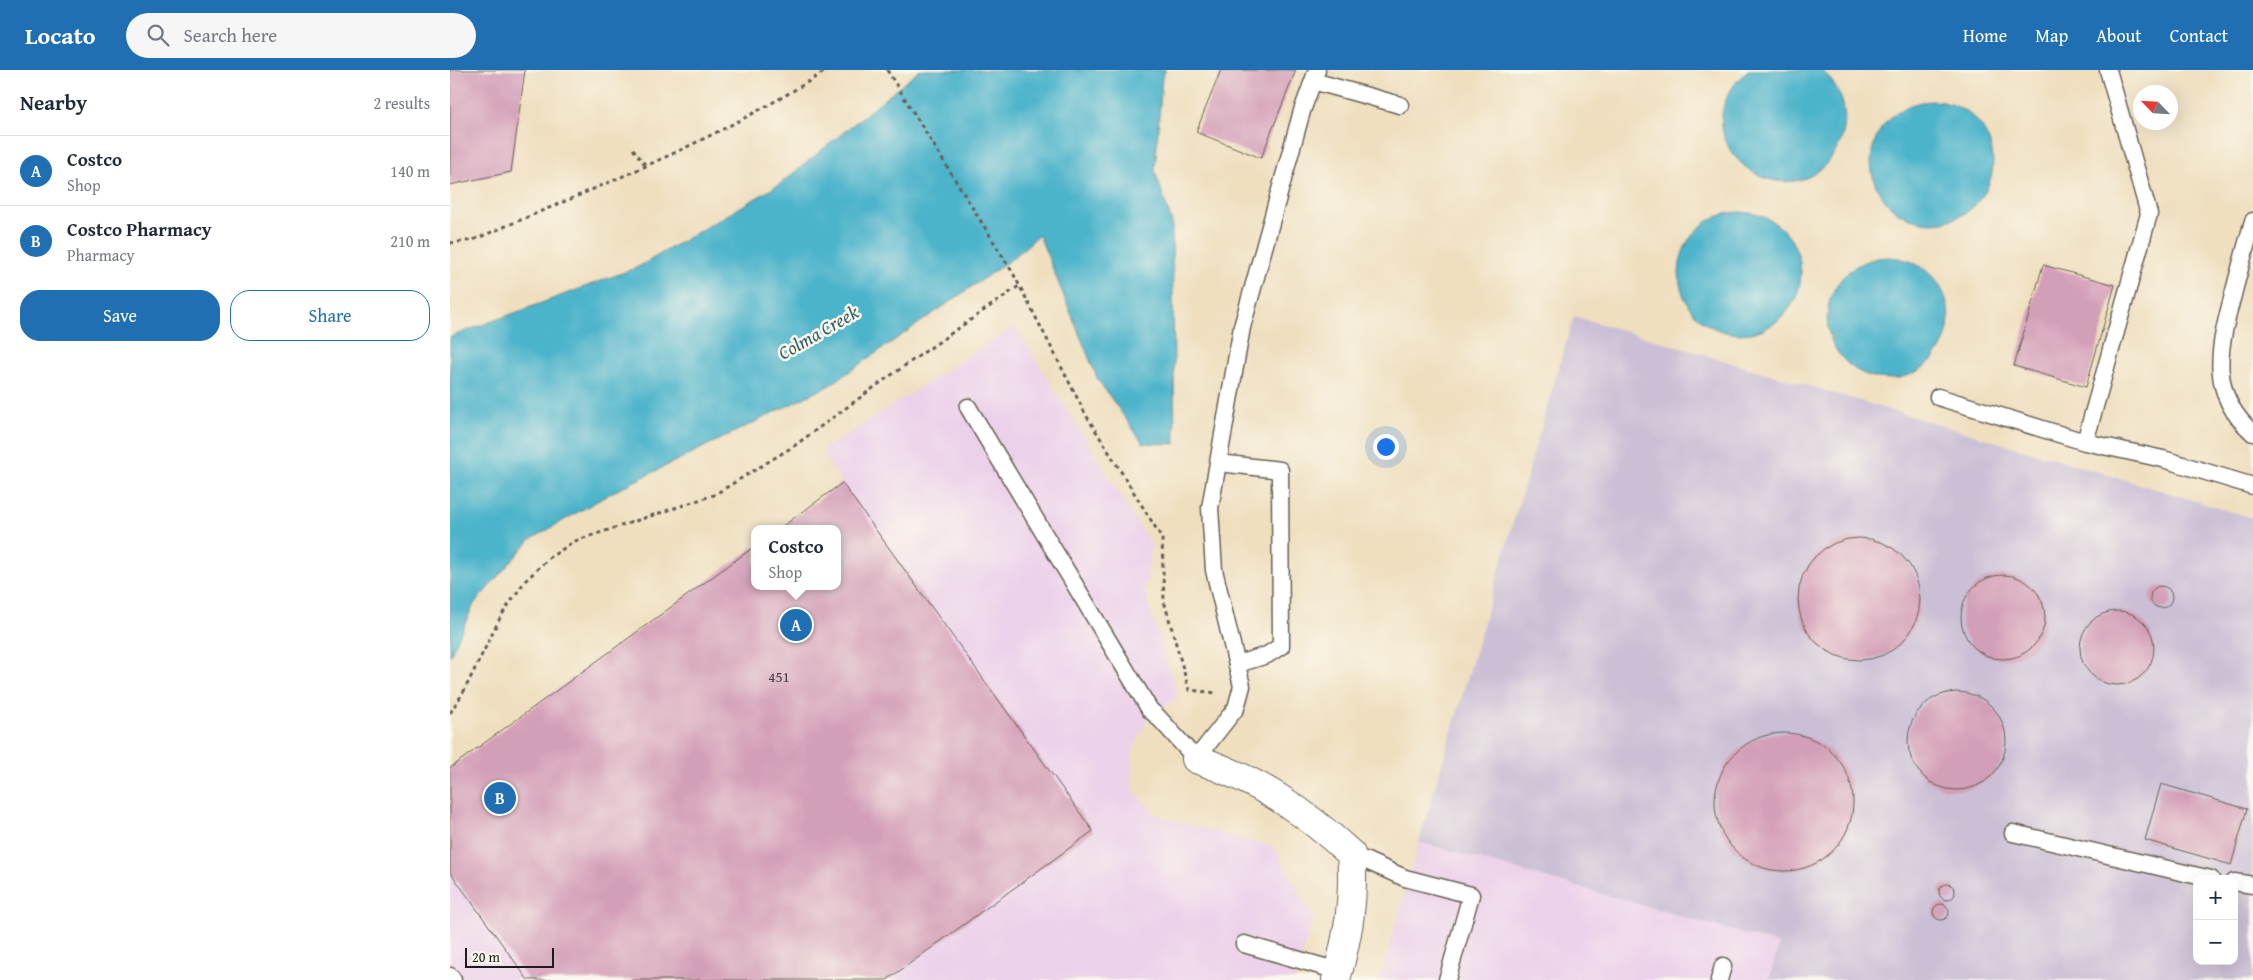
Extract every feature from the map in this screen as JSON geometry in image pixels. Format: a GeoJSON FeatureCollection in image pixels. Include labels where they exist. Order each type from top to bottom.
{"type":"FeatureCollection","features":[{"type":"Feature","properties":{"kind":"street"},"geometry":{"type":"LineString","coordinates":[[1196,759],[1244,778],[1279,797],[1331,835],[1351,854],[1353,882],[1350,923],[1337,976]]}},
{"type":"Feature","properties":{"kind":"lane"},"geometry":{"type":"LineString","coordinates":[[2085,442],[2148,214],[2108,70]]}},
{"type":"Feature","properties":{"kind":"lane"},"geometry":{"type":"LineString","coordinates":[[968,407],[1150,710],[1196,759],[1236,708],[1242,686],[1214,570],[1210,508],[1242,327],[1302,111],[1315,75],[1400,105]]}},
{"type":"Feature","properties":{"kind":"lane"},"geometry":{"type":"LineString","coordinates":[[2253,222],[2221,337],[2218,364],[2221,384],[2230,406],[2242,424],[2253,433]]}},
{"type":"Feature","properties":{"kind":"lane"},"geometry":{"type":"LineString","coordinates":[[1938,396],[2085,442],[2164,459],[2253,486]]}},
{"type":"Feature","properties":{"kind":"lane"},"geometry":{"type":"LineString","coordinates":[[1219,463],[1280,470],[1281,646],[1267,655],[1238,664]]}},
{"type":"Feature","properties":{"kind":"lane"},"geometry":{"type":"LineString","coordinates":[[2013,832],[2193,875]]}},
{"type":"Feature","properties":{"kind":"lane"},"geometry":{"type":"LineString","coordinates":[[1351,854],[1405,878],[1471,895],[1447,980]]}},
{"type":"Feature","properties":{"kind":"lane"},"geometry":{"type":"LineString","coordinates":[[2238,883],[2253,885]]}},
{"type":"Feature","properties":{"kind":"lane"},"geometry":{"type":"LineString","coordinates":[[1244,944],[1337,976]]}},
{"type":"Feature","properties":{"kind":"lane"},"geometry":{"type":"LineString","coordinates":[[450,976],[453,980]]}},
{"type":"Feature","properties":{"kind":"path"},"geometry":{"type":"LineString","coordinates":[[450,243],[473,240],[646,166],[782,98],[827,70]]}},
{"type":"Feature","properties":{"kind":"path"},"geometry":{"type":"LineString","coordinates":[[887,70],[1013,273],[1086,415],[1162,538],[1164,601],[1189,690],[1223,694]]}},
{"type":"Feature","properties":{"kind":"path"},"geometry":{"type":"LineString","coordinates":[[633,149],[646,166]]}},
{"type":"Feature","properties":{"kind":"path"},"geometry":{"type":"LineString","coordinates":[[450,713],[463,693],[501,616],[525,581],[549,558],[575,541],[714,495],[794,446],[880,383],[1020,286]]}},
{"type":"Feature","properties":{"kind":"shaded area"},"geometry":{"type":"Polygon","coordinates":[[[1574,316],[2253,518],[2253,980],[1769,980],[1779,944],[1419,842],[1574,316]]]}},
{"type":"Feature","properties":{"kind":"shaded area"},"geometry":{"type":"Polygon","coordinates":[[[1015,326],[1151,545],[1145,592],[1178,697],[1147,720],[1132,752],[1132,788],[1156,816],[1274,847],[1313,918],[1295,980],[450,980],[450,768],[751,549],[751,590],[841,590],[841,525],[784,525],[842,483],[822,451],[1015,326]]]}},
{"type":"Feature","properties":{"kind":"shaded area"},"geometry":{"type":"Polygon","coordinates":[[[1419,842],[1779,944],[1769,980],[1380,980],[1419,842]]]}},
{"type":"Feature","properties":{"kind":"water","name":"Colma Creek"},"geometry":{"type":"Polygon","coordinates":[[[920,70],[1166,70],[1162,77],[1155,171],[1172,223],[1175,444],[1143,443],[1098,380],[1039,235],[1013,258],[830,385],[611,493],[530,540],[474,604],[450,656],[450,337],[638,267],[780,184],[920,70]]]}},
{"type":"Feature","properties":{"kind":"water"},"geometry":{"type":"Polygon","coordinates":[[[1748,70],[1820,70],[1832,82],[1843,103],[1845,125],[1839,145],[1819,170],[1795,181],[1770,179],[1747,168],[1730,149],[1722,125],[1727,98],[1748,70]]]}},
{"type":"Feature","properties":{"kind":"water"},"geometry":{"type":"Polygon","coordinates":[[[1932,101],[1955,105],[1975,119],[1989,139],[1993,162],[1989,185],[1975,205],[1955,219],[1932,223],[1909,219],[1889,205],[1875,185],[1871,162],[1875,139],[1889,119],[1909,105],[1932,101]]]}},
{"type":"Feature","properties":{"kind":"water"},"geometry":{"type":"Polygon","coordinates":[[[1740,212],[1763,216],[1783,230],[1797,250],[1801,273],[1797,296],[1783,316],[1763,330],[1740,334],[1717,330],[1697,316],[1683,296],[1679,273],[1683,250],[1697,230],[1717,216],[1740,212]]]}},
{"type":"Feature","properties":{"kind":"water"},"geometry":{"type":"Polygon","coordinates":[[[1888,257],[1911,261],[1931,275],[1945,295],[1949,318],[1945,341],[1931,361],[1911,375],[1888,379],[1865,375],[1845,361],[1831,341],[1827,318],[1831,295],[1845,275],[1865,261],[1888,257]]]}},
{"type":"Feature","properties":{"kind":"building"},"geometry":{"type":"Polygon","coordinates":[[[450,70],[525,70],[511,172],[450,185],[450,70]]]}},
{"type":"Feature","properties":{"kind":"building"},"geometry":{"type":"Polygon","coordinates":[[[1221,70],[1296,70],[1261,158],[1196,132],[1221,70]]]}},
{"type":"Feature","properties":{"kind":"building"},"geometry":{"type":"Polygon","coordinates":[[[2043,265],[2115,285],[2086,387],[2014,366],[2043,265]]]}},
{"type":"Feature","properties":{"kind":"building"},"geometry":{"type":"Polygon","coordinates":[[[842,483],[1093,831],[887,980],[528,980],[450,872],[450,768],[751,549],[751,590],[841,590],[841,525],[784,525],[842,483]]]}},
{"type":"Feature","properties":{"kind":"building"},"geometry":{"type":"Polygon","coordinates":[[[1859,538],[1882,542],[1902,556],[1916,576],[1920,599],[1916,622],[1902,642],[1882,656],[1859,660],[1836,656],[1816,642],[1802,622],[1798,599],[1802,576],[1816,556],[1836,542],[1859,538]]]}},
{"type":"Feature","properties":{"kind":"building"},"geometry":{"type":"Polygon","coordinates":[[[1995,575],[2011,575],[2027,582],[2038,593],[2045,609],[2042,633],[2033,647],[2027,652],[2011,659],[1995,659],[1979,652],[1968,641],[1961,625],[1961,609],[1968,593],[1979,582],[1995,575]]]}},
{"type":"Feature","properties":{"kind":"building"},"geometry":{"type":"Polygon","coordinates":[[[2161,586],[2169,589],[2172,597],[2169,605],[2161,608],[2153,605],[2150,597],[2153,589],[2161,586]]]}},
{"type":"Feature","properties":{"kind":"building"},"geometry":{"type":"Polygon","coordinates":[[[2117,611],[2138,617],[2148,627],[2154,648],[2148,669],[2138,679],[2117,685],[2096,679],[2086,669],[2080,648],[2086,627],[2096,617],[2117,611]]]}},
{"type":"Feature","properties":{"kind":"building"},"geometry":{"type":"Polygon","coordinates":[[[1957,692],[1976,696],[1992,706],[2002,722],[2006,741],[2002,760],[1992,776],[1976,786],[1957,790],[1938,786],[1922,776],[1912,760],[1908,741],[1912,722],[1922,706],[1938,696],[1957,692]]]}},
{"type":"Feature","properties":{"kind":"building"},"geometry":{"type":"Polygon","coordinates":[[[1784,733],[1810,739],[1822,745],[1832,754],[1841,764],[1847,776],[1853,802],[1847,828],[1841,840],[1832,850],[1822,859],[1810,865],[1784,871],[1758,865],[1746,859],[1736,850],[1727,840],[1721,828],[1715,802],[1721,776],[1727,764],[1736,754],[1746,745],[1758,739],[1784,733]]]}},
{"type":"Feature","properties":{"kind":"building"},"geometry":{"type":"Polygon","coordinates":[[[2161,784],[2247,809],[2231,865],[2145,840],[2161,784]]]}},
{"type":"Feature","properties":{"kind":"building"},"geometry":{"type":"Polygon","coordinates":[[[1947,884],[1953,886],[1955,892],[1953,898],[1947,900],[1941,898],[1939,892],[1941,886],[1947,884]]]}},
{"type":"Feature","properties":{"kind":"building"},"geometry":{"type":"Polygon","coordinates":[[[1941,904],[1947,906],[1949,912],[1947,918],[1941,920],[1935,918],[1933,912],[1935,906],[1941,904]]]}},
{"type":"Feature","properties":{"kind":"place","name":"Costco"},"geometry":{"type":"Point","coordinates":[796,625]}},
{"type":"Feature","properties":{"kind":"place","name":"Costco Pharmacy"},"geometry":{"type":"Point","coordinates":[500,798]}}]}
